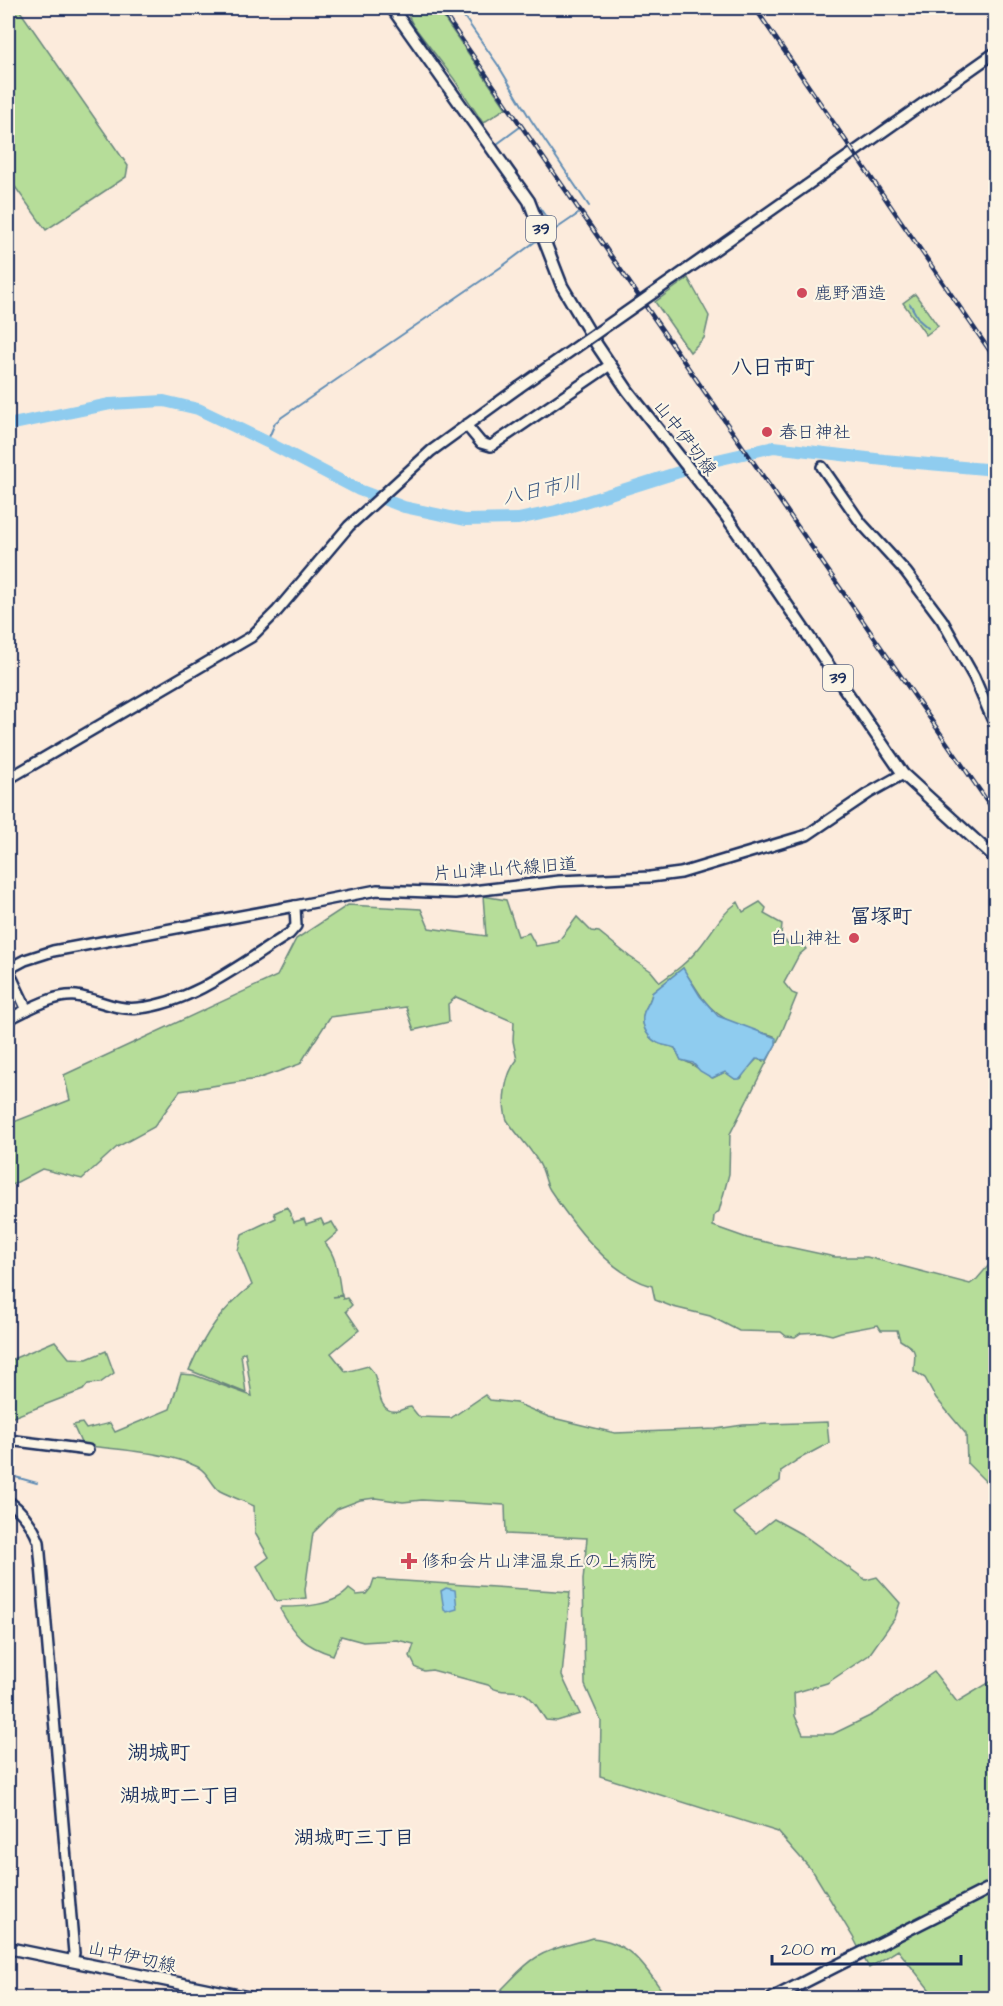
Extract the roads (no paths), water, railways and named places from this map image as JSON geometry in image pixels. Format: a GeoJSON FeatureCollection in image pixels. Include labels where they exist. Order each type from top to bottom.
{"type":"FeatureCollection","features":[{"type":"Feature","properties":{"kind":"main road","name":"山中伊切線"},"geometry":{"type":"LineString","coordinates":[[392,8],[534,209],[544,243],[562,286],[610,365],[757,559],[903,774],[996,859]]}},
{"type":"Feature","properties":{"kind":"main road"},"geometry":{"type":"LineString","coordinates":[[773,1998],[996,1885]]}},
{"type":"Feature","properties":{"kind":"main road","name":"山中伊切線"},"geometry":{"type":"LineString","coordinates":[[8,1948],[250,1998]]}},
{"type":"Feature","properties":{"kind":"street"},"geometry":{"type":"LineString","coordinates":[[8,779],[251,637],[277,611],[339,536],[431,452],[518,388],[996,52]]}},
{"type":"Feature","properties":{"kind":"street"},"geometry":{"type":"LineString","coordinates":[[466,425],[481,443],[491,446],[610,365]]}},
{"type":"Feature","properties":{"kind":"street"},"geometry":{"type":"LineString","coordinates":[[822,467],[861,523],[906,572],[942,620],[974,676],[993,716],[996,728]]}},
{"type":"Feature","properties":{"kind":"street","name":"片山津山代線旧道"},"geometry":{"type":"LineString","coordinates":[[8,970],[25,960],[53,951],[377,890],[455,893],[559,881],[650,877],[681,873],[807,835],[869,793],[903,774]]}},
{"type":"Feature","properties":{"kind":"street"},"geometry":{"type":"LineString","coordinates":[[8,1018],[64,996],[84,998],[123,1009],[147,1007],[172,1000],[203,987],[289,934],[296,926],[295,906]]}},
{"type":"Feature","properties":{"kind":"street"},"geometry":{"type":"LineString","coordinates":[[8,970],[27,1010]]}},
{"type":"Feature","properties":{"kind":"street"},"geometry":{"type":"LineString","coordinates":[[8,1440],[88,1450]]}},
{"type":"Feature","properties":{"kind":"street"},"geometry":{"type":"LineString","coordinates":[[8,1502],[32,1527],[39,1542],[74,1953],[72,1961]]}},
{"type":"Feature","properties":{"kind":"water"},"geometry":{"type":"Polygon","coordinates":[[[683,968],[700,996],[718,1016],[776,1038],[776,1044],[767,1060],[756,1059],[740,1079],[735,1079],[725,1072],[712,1078],[700,1071],[693,1063],[681,1060],[675,1048],[652,1039],[645,1029],[643,1016],[652,993],[683,968]]]}},
{"type":"Feature","properties":{"kind":"water"},"geometry":{"type":"Polygon","coordinates":[[[446,1588],[455,1590],[457,1609],[447,1612],[444,1610],[441,1591],[446,1588]]]}},
{"type":"Feature","properties":{"kind":"waterway"},"geometry":{"type":"LineString","coordinates":[[458,8],[498,65],[531,120],[589,206]]}},
{"type":"Feature","properties":{"kind":"waterway"},"geometry":{"type":"LineString","coordinates":[[497,144],[520,127]]}},
{"type":"Feature","properties":{"kind":"waterway"},"geometry":{"type":"LineString","coordinates":[[539,207],[553,227]]}},
{"type":"Feature","properties":{"kind":"waterway"},"geometry":{"type":"LineString","coordinates":[[546,233],[578,214]]}},
{"type":"Feature","properties":{"kind":"waterway"},"geometry":{"type":"LineString","coordinates":[[267,442],[275,423],[282,417],[540,238]]}},
{"type":"Feature","properties":{"kind":"waterway"},"geometry":{"type":"LineString","coordinates":[[910,304],[919,320],[928,328]]}},
{"type":"Feature","properties":{"kind":"waterway","name":"八日市川"},"geometry":{"type":"LineString","coordinates":[[8,425],[110,404],[164,401],[198,409],[359,490],[404,507],[465,520],[518,519],[556,511],[717,460],[774,447],[996,470]]}},
{"type":"Feature","properties":{"kind":"waterway"},"geometry":{"type":"LineString","coordinates":[[8,1475],[37,1483]]}},
{"type":"Feature","properties":{"kind":"railway"},"geometry":{"type":"LineString","coordinates":[[440,8],[996,814]]}},
{"type":"Feature","properties":{"kind":"railway"},"geometry":{"type":"LineString","coordinates":[[755,8],[996,360]]}},
{"type":"Feature","properties":{"kind":"place","name":"鹿野酒造"},"geometry":{"type":"Point","coordinates":[802,293]}},
{"type":"Feature","properties":{"kind":"place","name":"春日神社"},"geometry":{"type":"Point","coordinates":[767,432]}},
{"type":"Feature","properties":{"kind":"place","name":"白山神社"},"geometry":{"type":"Point","coordinates":[854,938]}},
{"type":"Feature","properties":{"kind":"place","name":"修和会片山津温泉丘の上病院"},"geometry":{"type":"Point","coordinates":[409,1561]}},
{"type":"Feature","properties":{"kind":"district","name":"八日市町"},"geometry":{"type":"Point","coordinates":[773,367]}},
{"type":"Feature","properties":{"kind":"district","name":"冨塚町"},"geometry":{"type":"Point","coordinates":[881,916]}},
{"type":"Feature","properties":{"kind":"district","name":"湖城町"},"geometry":{"type":"Point","coordinates":[159,1752]}},
{"type":"Feature","properties":{"kind":"district","name":"湖城町二丁目"},"geometry":{"type":"Point","coordinates":[180,1796]}},
{"type":"Feature","properties":{"kind":"district","name":"湖城町三丁目"},"geometry":{"type":"Point","coordinates":[354,1838]}}]}
